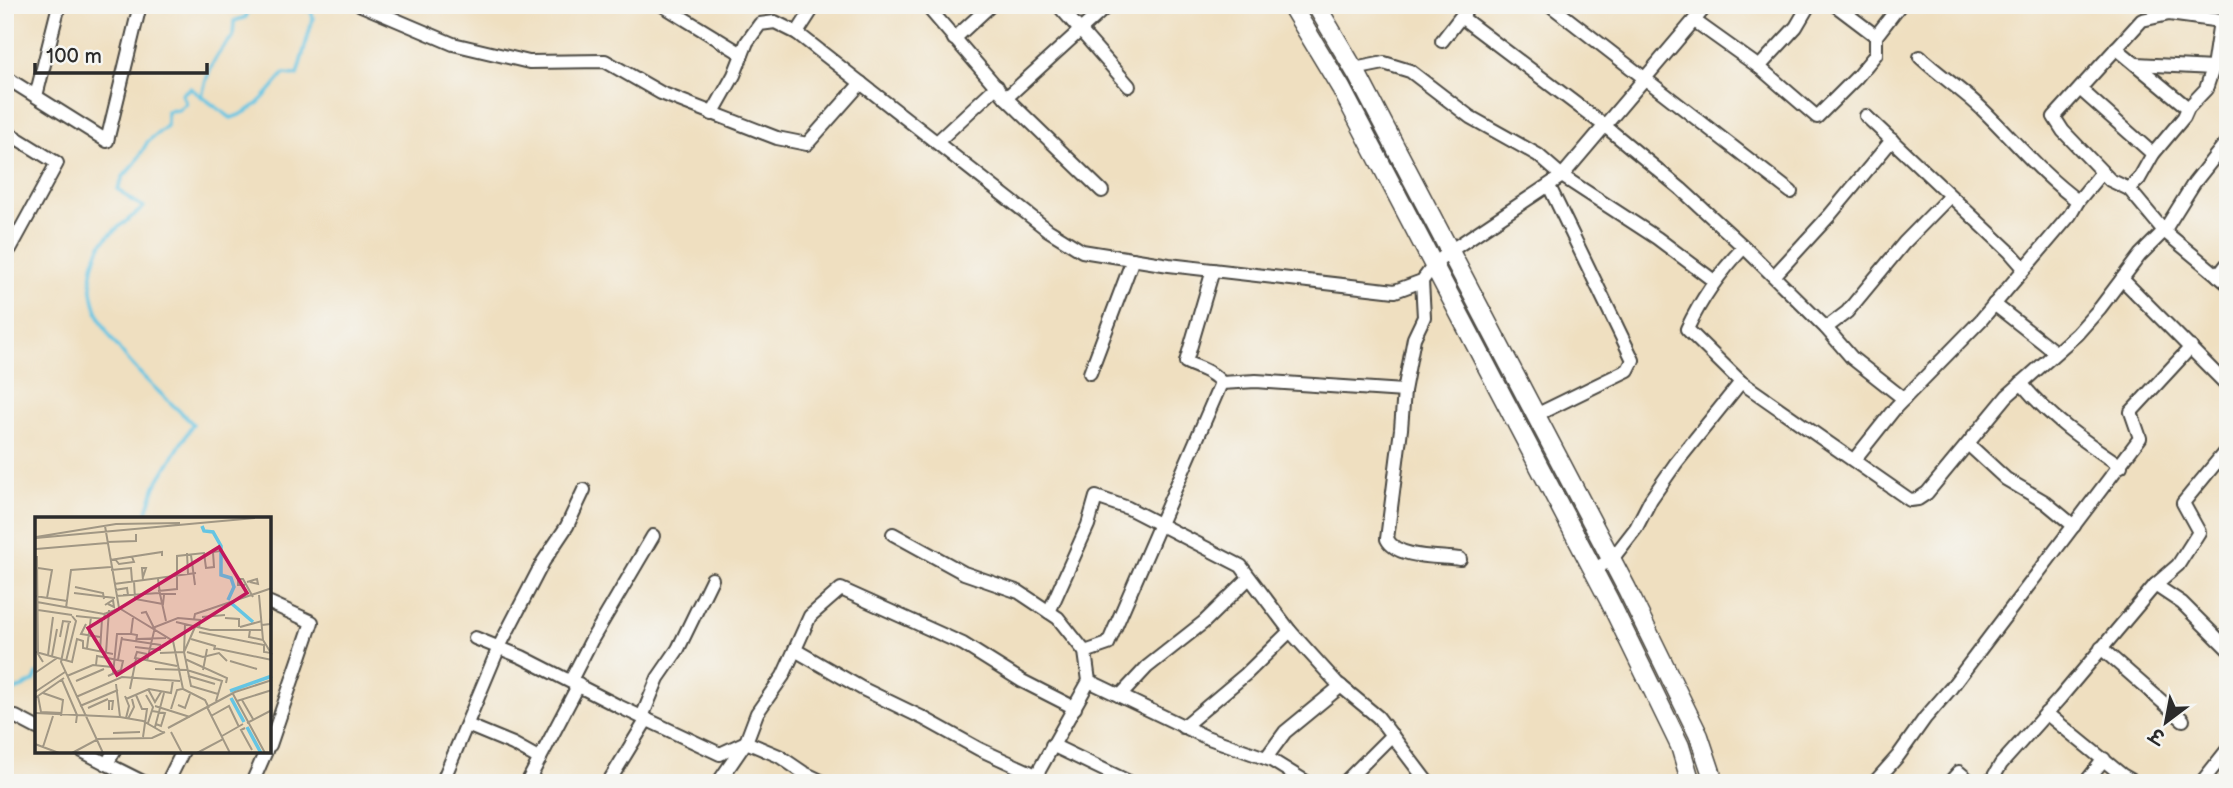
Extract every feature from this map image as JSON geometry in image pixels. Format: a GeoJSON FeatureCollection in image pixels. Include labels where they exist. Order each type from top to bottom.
{"type":"FeatureCollection","features":[{"type":"Feature","properties":{"kind":"street"},"geometry":{"type":"LineString","coordinates":[[36,96],[59,5]]}},
{"type":"Feature","properties":{"kind":"street"},"geometry":{"type":"LineString","coordinates":[[5,77],[107,141],[140,5]]}},
{"type":"Feature","properties":{"kind":"street"},"geometry":{"type":"LineString","coordinates":[[361,5],[453,44],[529,62],[605,61],[661,93],[712,114],[776,138],[807,144],[861,83]]}},
{"type":"Feature","properties":{"kind":"street"},"geometry":{"type":"LineString","coordinates":[[662,5],[742,54]]}},
{"type":"Feature","properties":{"kind":"street"},"geometry":{"type":"LineString","coordinates":[[797,33],[815,5]]}},
{"type":"Feature","properties":{"kind":"street"},"geometry":{"type":"LineString","coordinates":[[926,5],[1006,98],[1102,191]]}},
{"type":"Feature","properties":{"kind":"street"},"geometry":{"type":"LineString","coordinates":[[954,39],[991,5]]}},
{"type":"Feature","properties":{"kind":"street"},"geometry":{"type":"LineString","coordinates":[[1058,5],[1129,86]]}},
{"type":"Feature","properties":{"kind":"street"},"geometry":{"type":"LineString","coordinates":[[1006,98],[1108,5]]}},
{"type":"Feature","properties":{"kind":"street"},"geometry":{"type":"LineString","coordinates":[[1291,5],[1341,88],[1593,570],[1680,746],[1691,783]]}},
{"type":"Feature","properties":{"kind":"street"},"geometry":{"type":"LineString","coordinates":[[1315,5],[1354,69],[1612,559],[1699,736],[1712,783]]}},
{"type":"Feature","properties":{"kind":"street"},"geometry":{"type":"LineString","coordinates":[[1443,41],[1470,5]]}},
{"type":"Feature","properties":{"kind":"street"},"geometry":{"type":"LineString","coordinates":[[1550,5],[1567,10],[1646,79],[1791,192]]}},
{"type":"Feature","properties":{"kind":"street"},"geometry":{"type":"LineString","coordinates":[[712,114],[747,42],[760,24],[775,22],[797,33],[1048,230],[1082,251],[1213,270],[1395,291],[1422,281],[1434,265],[1450,251],[1562,176],[1696,22],[1707,5]]}},
{"type":"Feature","properties":{"kind":"street"},"geometry":{"type":"LineString","coordinates":[[1759,67],[1796,27],[1809,5]]}},
{"type":"Feature","properties":{"kind":"street"},"geometry":{"type":"LineString","coordinates":[[1835,5],[1876,36]]}},
{"type":"Feature","properties":{"kind":"street"},"geometry":{"type":"LineString","coordinates":[[1696,22],[1759,67],[1817,117],[1857,78],[1876,54],[1876,36],[1900,5]]}},
{"type":"Feature","properties":{"kind":"street"},"geometry":{"type":"LineString","coordinates":[[2129,189],[2188,108],[2206,89],[2224,22],[2169,14],[2142,20],[2054,117],[2110,180],[2129,189],[2164,231],[2223,280],[2228,262]]}},
{"type":"Feature","properties":{"kind":"street"},"geometry":{"type":"LineString","coordinates":[[1461,17],[1605,126],[1681,189],[1774,276],[1852,358],[1904,399]]}},
{"type":"Feature","properties":{"kind":"street"},"geometry":{"type":"LineString","coordinates":[[2116,48],[2188,108]]}},
{"type":"Feature","properties":{"kind":"street"},"geometry":{"type":"LineString","coordinates":[[1920,57],[1982,108],[2039,168],[2078,201]]}},
{"type":"Feature","properties":{"kind":"street"},"geometry":{"type":"LineString","coordinates":[[1354,69],[1384,63],[1410,72],[1470,117],[1538,155],[1562,176],[1657,238],[1714,281]]}},
{"type":"Feature","properties":{"kind":"street"},"geometry":{"type":"LineString","coordinates":[[2136,64],[2213,68]]}},
{"type":"Feature","properties":{"kind":"street"},"geometry":{"type":"LineString","coordinates":[[937,142],[997,86]]}},
{"type":"Feature","properties":{"kind":"street"},"geometry":{"type":"LineString","coordinates":[[2080,89],[2153,154]]}},
{"type":"Feature","properties":{"kind":"street"},"geometry":{"type":"LineString","coordinates":[[1866,116],[2024,268]]}},
{"type":"Feature","properties":{"kind":"street"},"geometry":{"type":"LineString","coordinates":[[5,131],[57,163],[10,248],[5,246]]}},
{"type":"Feature","properties":{"kind":"street"},"geometry":{"type":"LineString","coordinates":[[1774,276],[1829,216],[1892,140]]}},
{"type":"Feature","properties":{"kind":"street"},"geometry":{"type":"LineString","coordinates":[[1744,247],[1714,281],[1687,329],[1741,382],[1910,500],[1918,499],[1950,467],[2001,403],[2077,334],[2101,308],[2140,255],[2164,231],[2194,183],[2228,140]]}},
{"type":"Feature","properties":{"kind":"street"},"geometry":{"type":"LineString","coordinates":[[1854,460],[1870,437],[1904,399],[1994,304],[2070,215],[2102,172]]}},
{"type":"Feature","properties":{"kind":"street"},"geometry":{"type":"LineString","coordinates":[[1536,415],[1628,370],[1633,360],[1549,186]]}},
{"type":"Feature","properties":{"kind":"street"},"geometry":{"type":"LineString","coordinates":[[1826,328],[1847,312],[1904,243],[1950,196]]}},
{"type":"Feature","properties":{"kind":"street"},"geometry":{"type":"LineString","coordinates":[[1090,373],[1133,259]]}},
{"type":"Feature","properties":{"kind":"street"},"geometry":{"type":"LineString","coordinates":[[1213,270],[1186,362],[1219,379],[1221,383]]}},
{"type":"Feature","properties":{"kind":"street"},"geometry":{"type":"LineString","coordinates":[[2122,279],[2228,386]]}},
{"type":"Feature","properties":{"kind":"street"},"geometry":{"type":"LineString","coordinates":[[1422,281],[1424,317],[1414,338],[1404,391],[1387,538],[1391,546],[1400,552],[1460,559]]}},
{"type":"Feature","properties":{"kind":"street"},"geometry":{"type":"LineString","coordinates":[[1994,304],[2055,352]]}},
{"type":"Feature","properties":{"kind":"street"},"geometry":{"type":"LineString","coordinates":[[1874,783],[1951,688],[2121,466],[2140,438],[2131,412],[2191,347]]}},
{"type":"Feature","properties":{"kind":"street"},"geometry":{"type":"LineString","coordinates":[[1221,383],[1256,381],[1404,391]]}},
{"type":"Feature","properties":{"kind":"street"},"geometry":{"type":"LineString","coordinates":[[1593,570],[1612,559],[1636,528],[1651,499],[1676,463],[1741,382]]}},
{"type":"Feature","properties":{"kind":"street"},"geometry":{"type":"LineString","coordinates":[[1085,652],[1108,644],[1221,383]]}},
{"type":"Feature","properties":{"kind":"street"},"geometry":{"type":"LineString","coordinates":[[2021,383],[2063,426],[2121,466]]}},
{"type":"Feature","properties":{"kind":"street"},"geometry":{"type":"LineString","coordinates":[[1968,444],[2006,479],[2045,502],[2074,526]]}},
{"type":"Feature","properties":{"kind":"street"},"geometry":{"type":"LineString","coordinates":[[1990,783],[2001,764],[2155,585],[2178,565],[2199,532],[2183,503],[2228,448]]}},
{"type":"Feature","properties":{"kind":"street"},"geometry":{"type":"LineString","coordinates":[[442,783],[499,647],[543,562],[567,526],[584,490]]}},
{"type":"Feature","properties":{"kind":"street"},"geometry":{"type":"LineString","coordinates":[[1049,612],[1088,525],[1097,497],[1128,508],[1241,566],[1290,631],[1341,686],[1378,716],[1428,783]]}},
{"type":"Feature","properties":{"kind":"street"},"geometry":{"type":"LineString","coordinates":[[795,650],[1034,779],[1089,681],[1085,652],[1058,618],[1019,592],[964,573],[893,534]]}},
{"type":"Feature","properties":{"kind":"street"},"geometry":{"type":"LineString","coordinates":[[527,783],[575,682],[591,641],[653,536]]}},
{"type":"Feature","properties":{"kind":"street"},"geometry":{"type":"LineString","coordinates":[[1120,696],[1147,667],[1186,638],[1249,578]]}},
{"type":"Feature","properties":{"kind":"street"},"geometry":{"type":"LineString","coordinates":[[608,783],[645,718],[658,678],[678,649],[712,579]]}},
{"type":"Feature","properties":{"kind":"street"},"geometry":{"type":"LineString","coordinates":[[2155,585],[2182,603],[2228,649]]}},
{"type":"Feature","properties":{"kind":"street"},"geometry":{"type":"LineString","coordinates":[[718,783],[746,742],[757,713],[783,676],[810,616],[841,589],[963,644],[1023,681],[1075,708]]}},
{"type":"Feature","properties":{"kind":"street"},"geometry":{"type":"LineString","coordinates":[[271,603],[312,622],[271,742]]}},
{"type":"Feature","properties":{"kind":"street"},"geometry":{"type":"LineString","coordinates":[[1183,727],[1246,674],[1290,631]]}},
{"type":"Feature","properties":{"kind":"street"},"geometry":{"type":"LineString","coordinates":[[475,638],[575,682],[720,754],[746,742],[779,756],[825,783]]}},
{"type":"Feature","properties":{"kind":"street"},"geometry":{"type":"LineString","coordinates":[[2101,648],[2183,720]]}},
{"type":"Feature","properties":{"kind":"street"},"geometry":{"type":"LineString","coordinates":[[1089,681],[1183,727],[1266,758],[1308,783]]}},
{"type":"Feature","properties":{"kind":"street"},"geometry":{"type":"LineString","coordinates":[[1266,758],[1285,732],[1341,686]]}},
{"type":"Feature","properties":{"kind":"street"},"geometry":{"type":"LineString","coordinates":[[2046,713],[2136,783]]}},
{"type":"Feature","properties":{"kind":"street"},"geometry":{"type":"LineString","coordinates":[[16,717],[35,727]]}},
{"type":"Feature","properties":{"kind":"street"},"geometry":{"type":"LineString","coordinates":[[467,724],[540,759]]}},
{"type":"Feature","properties":{"kind":"street"},"geometry":{"type":"LineString","coordinates":[[1344,783],[1392,735]]}},
{"type":"Feature","properties":{"kind":"street"},"geometry":{"type":"LineString","coordinates":[[1052,745],[1131,783]]}},
{"type":"Feature","properties":{"kind":"street"},"geometry":{"type":"LineString","coordinates":[[2201,783],[2228,749]]}},
{"type":"Feature","properties":{"kind":"street"},"geometry":{"type":"LineString","coordinates":[[86,753],[145,783]]}},
{"type":"Feature","properties":{"kind":"street"},"geometry":{"type":"LineString","coordinates":[[107,764],[113,753]]}},
{"type":"Feature","properties":{"kind":"street"},"geometry":{"type":"LineString","coordinates":[[167,783],[182,753]]}},
{"type":"Feature","properties":{"kind":"street"},"geometry":{"type":"LineString","coordinates":[[252,783],[266,753]]}},
{"type":"Feature","properties":{"kind":"street"},"geometry":{"type":"LineString","coordinates":[[2085,783],[2104,759]]}},
{"type":"Feature","properties":{"kind":"street"},"geometry":{"type":"LineString","coordinates":[[1949,783],[1959,772],[1972,783]]}},
{"type":"Feature","properties":{"kind":"waterway"},"geometry":{"type":"LineString","coordinates":[[202,96],[213,64],[233,37],[234,21],[246,17],[249,5]]}},
{"type":"Feature","properties":{"kind":"waterway"},"geometry":{"type":"LineString","coordinates":[[145,517],[155,486],[193,424],[116,346],[102,322],[93,298],[92,273],[103,242],[144,207],[118,189],[123,177],[136,162],[148,141],[167,126],[167,111],[178,110],[186,103],[182,94],[190,88],[231,118],[249,110],[284,74],[297,75],[313,18],[311,11],[287,5]]}},
{"type":"Feature","properties":{"kind":"waterway"},"geometry":{"type":"LineString","coordinates":[[5,696],[35,679]]}}]}
